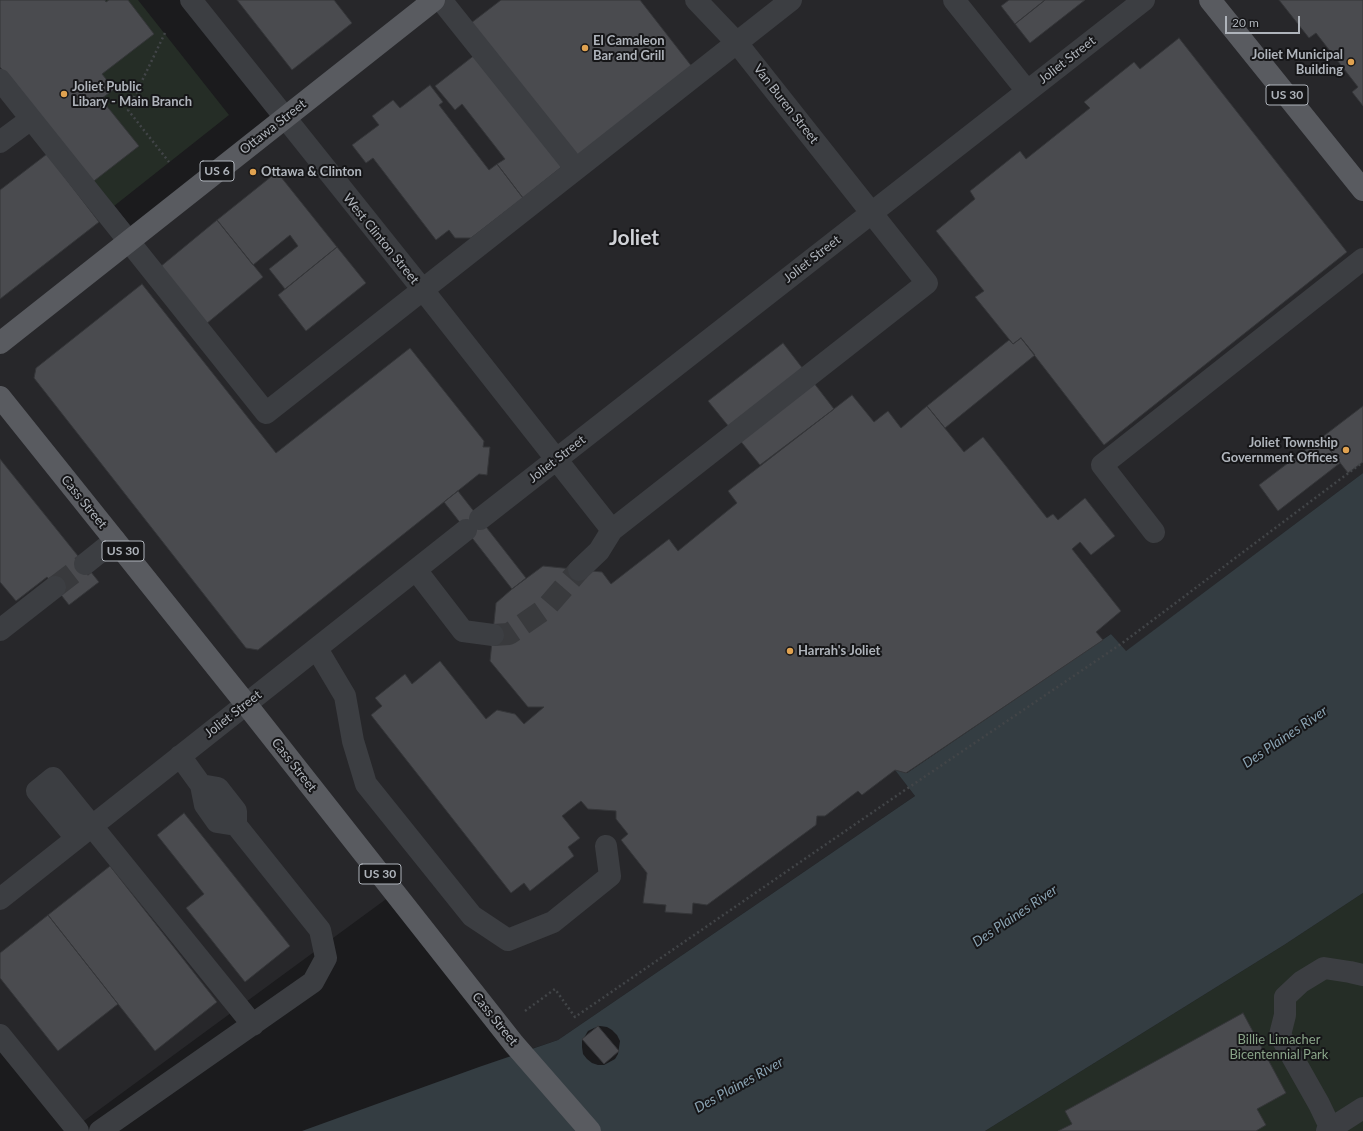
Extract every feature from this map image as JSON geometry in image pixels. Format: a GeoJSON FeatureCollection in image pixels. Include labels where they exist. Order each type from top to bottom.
{"type":"FeatureCollection","features":[{"type":"Feature","properties":{"kind":"main road","name":"Ottawa Street"},"geometry":{"type":"LineString","coordinates":[[0,343],[434,0]]}},
{"type":"Feature","properties":{"kind":"main road","name":"US 30"},"geometry":{"type":"LineString","coordinates":[[1210,0],[1363,190]]}},
{"type":"Feature","properties":{"kind":"main road","name":"Cass Street"},"geometry":{"type":"LineString","coordinates":[[0,397],[246,704],[514,1044],[590,1131]]}},
{"type":"Feature","properties":{"kind":"street","name":"West Clinton Street"},"geometry":{"type":"LineString","coordinates":[[190,0],[423,290],[612,530]]}},
{"type":"Feature","properties":{"kind":"street"},"geometry":{"type":"LineString","coordinates":[[441,0],[576,170]]}},
{"type":"Feature","properties":{"kind":"street","name":"Van Buren Street"},"geometry":{"type":"LineString","coordinates":[[612,530],[927,283],[737,42],[696,0]]}},
{"type":"Feature","properties":{"kind":"street"},"geometry":{"type":"LineString","coordinates":[[0,80],[266,413],[791,0]]}},
{"type":"Feature","properties":{"kind":"street"},"geometry":{"type":"LineString","coordinates":[[954,0],[1027,91]]}},
{"type":"Feature","properties":{"kind":"street","name":"Joliet Street"},"geometry":{"type":"LineString","coordinates":[[0,899],[473,524],[1144,0]]}},
{"type":"Feature","properties":{"kind":"street"},"geometry":{"type":"LineString","coordinates":[[0,142],[31,119]]}},
{"type":"Feature","properties":{"kind":"street"},"geometry":{"type":"LineString","coordinates":[[1154,532],[1102,465],[1363,259]]}},
{"type":"Feature","properties":{"kind":"street"},"geometry":{"type":"LineString","coordinates":[[580,570],[600,551],[612,530]]}},
{"type":"Feature","properties":{"kind":"street"},"geometry":{"type":"LineString","coordinates":[[85,564],[115,540]]}},
{"type":"Feature","properties":{"kind":"street"},"geometry":{"type":"LineString","coordinates":[[416,570],[463,630],[493,635]]}},
{"type":"Feature","properties":{"kind":"street"},"geometry":{"type":"LineString","coordinates":[[0,630],[55,587]]}},
{"type":"Feature","properties":{"kind":"street"},"geometry":{"type":"LineString","coordinates":[[316,649],[345,696],[353,741],[366,784],[472,916],[508,940],[553,922],[610,876],[606,846]]}},
{"type":"Feature","properties":{"kind":"street"},"geometry":{"type":"LineString","coordinates":[[100,1131],[313,982],[326,958],[320,930],[236,826],[236,811],[218,788],[202,784],[180,756]]}},
{"type":"Feature","properties":{"kind":"street"},"geometry":{"type":"LineString","coordinates":[[45,784],[84,832],[253,1025]]}},
{"type":"Feature","properties":{"kind":"street"},"geometry":{"type":"LineString","coordinates":[[1363,975],[1324,968],[1301,982],[1285,997],[1285,1015],[1280,1035],[1319,1104],[1329,1130],[1363,1108]]}},
{"type":"Feature","properties":{"kind":"street"},"geometry":{"type":"LineString","coordinates":[[0,1034],[78,1131]]}},
{"type":"Feature","properties":{"kind":"path"},"geometry":{"type":"LineString","coordinates":[[165,34],[128,110],[169,162]]}},
{"type":"Feature","properties":{"kind":"path"},"geometry":{"type":"LineString","coordinates":[[526,1011],[555,989],[575,1017],[905,790],[1121,644],[1363,462]]}},
{"type":"Feature","properties":{"kind":"shaded area"},"geometry":{"type":"Polygon","coordinates":[[[194,0],[1136,0],[556,460],[194,0]]]}},
{"type":"Feature","properties":{"kind":"shaded area"},"geometry":{"type":"Polygon","coordinates":[[[1152,0],[1204,0],[1363,199],[1363,473],[1125,652],[1111,634],[906,773],[896,771],[915,796],[558,1040],[531,1049],[252,704],[1152,0]]]}},
{"type":"Feature","properties":{"kind":"shaded area"},"geometry":{"type":"Polygon","coordinates":[[[1213,0],[1363,0],[1363,186],[1213,0]]]}},
{"type":"Feature","properties":{"kind":"shaded area"},"geometry":{"type":"Polygon","coordinates":[[[0,62],[136,233],[0,340],[0,62]]]}},
{"type":"Feature","properties":{"kind":"shaded area"},"geometry":{"type":"Polygon","coordinates":[[[283,122],[553,459],[246,700],[0,392],[0,347],[283,122]]]}},
{"type":"Feature","properties":{"kind":"shaded area"},"geometry":{"type":"Polygon","coordinates":[[[0,401],[241,704],[0,896],[0,401]]]}},
{"type":"Feature","properties":{"kind":"shaded area"},"geometry":{"type":"Polygon","coordinates":[[[245,708],[393,894],[77,1126],[0,1031],[0,903],[245,708]]]}},
{"type":"Feature","properties":{"kind":"green space"},"geometry":{"type":"Polygon","coordinates":[[[0,0],[138,0],[229,115],[114,206],[0,62],[0,0]]]}},
{"type":"Feature","properties":{"kind":"green space","name":"Billie Limacher Bicentennial Park"},"geometry":{"type":"Polygon","coordinates":[[[1363,893],[1363,1131],[985,1131],[1284,945],[1363,893]]]}},
{"type":"Feature","properties":{"kind":"water","name":"Des Plaines River"},"geometry":{"type":"Polygon","coordinates":[[[1363,473],[1363,893],[1284,945],[985,1131],[302,1131],[558,1040],[915,796],[895,770],[907,773],[1111,634],[1126,651],[1363,473]],[[600,1026],[588,1031],[582,1041],[583,1054],[592,1063],[598,1065],[604,1065],[615,1059],[618,1054],[620,1041],[617,1035],[607,1027],[600,1026]]]}},
{"type":"Feature","properties":{"kind":"building","name":"Joliet Public Libary - Main Branch"},"geometry":{"type":"Polygon","coordinates":[[[0,0],[105,0],[106,2],[109,0],[128,0],[154,34],[102,74],[114,89],[101,99],[139,146],[90,184],[0,67],[0,0]]]}},
{"type":"Feature","properties":{"kind":"building"},"geometry":{"type":"Polygon","coordinates":[[[237,0],[334,0],[352,23],[292,70],[237,0]]]}},
{"type":"Feature","properties":{"kind":"building"},"geometry":{"type":"Polygon","coordinates":[[[501,0],[640,0],[693,68],[577,158],[471,23],[501,0]]]}},
{"type":"Feature","properties":{"kind":"building"},"geometry":{"type":"Polygon","coordinates":[[[1009,0],[1045,0],[1015,24],[1001,6],[1009,0]]]}},
{"type":"Feature","properties":{"kind":"building"},"geometry":{"type":"Polygon","coordinates":[[[1045,0],[1085,0],[1030,43],[1015,24],[1045,0]]]}},
{"type":"Feature","properties":{"kind":"building","name":"Joliet Municipal Building"},"geometry":{"type":"Polygon","coordinates":[[[1279,0],[1363,0],[1363,106],[1352,92],[1358,87],[1316,33],[1309,38],[1279,0]]]}},
{"type":"Feature","properties":{"kind":"building"},"geometry":{"type":"Polygon","coordinates":[[[1179,38],[1347,252],[1104,445],[1021,338],[1013,344],[975,297],[984,291],[936,231],[975,199],[970,191],[1020,151],[1026,159],[1090,108],[1084,102],[1134,62],[1140,69],[1179,38]]]}},
{"type":"Feature","properties":{"kind":"building"},"geometry":{"type":"Polygon","coordinates":[[[476,54],[564,165],[523,198],[497,164],[505,159],[462,104],[455,110],[435,86],[476,54]]]}},
{"type":"Feature","properties":{"kind":"building"},"geometry":{"type":"Polygon","coordinates":[[[430,85],[443,102],[439,105],[489,170],[497,164],[523,198],[471,238],[455,238],[449,230],[436,240],[373,158],[366,163],[352,145],[379,125],[372,116],[393,100],[400,108],[430,85]]]}},
{"type":"Feature","properties":{"kind":"building"},"geometry":{"type":"Polygon","coordinates":[[[47,154],[99,222],[0,299],[0,190],[47,154]]]}},
{"type":"Feature","properties":{"kind":"building"},"geometry":{"type":"Polygon","coordinates":[[[277,172],[337,247],[285,289],[269,269],[298,246],[290,235],[253,265],[217,220],[277,172]]]}},
{"type":"Feature","properties":{"kind":"building"},"geometry":{"type":"Polygon","coordinates":[[[217,220],[263,277],[206,324],[160,267],[217,220]]]}},
{"type":"Feature","properties":{"kind":"building"},"geometry":{"type":"Polygon","coordinates":[[[337,247],[366,283],[306,331],[278,295],[337,247]]]}},
{"type":"Feature","properties":{"kind":"building"},"geometry":{"type":"Polygon","coordinates":[[[142,284],[276,453],[410,348],[484,441],[483,447],[490,447],[487,475],[479,474],[258,650],[246,648],[34,378],[36,368],[142,284]]]}},
{"type":"Feature","properties":{"kind":"building"},"geometry":{"type":"Polygon","coordinates":[[[1021,338],[1035,355],[945,428],[927,406],[1009,340],[1013,344],[1021,338]]]}},
{"type":"Feature","properties":{"kind":"building"},"geometry":{"type":"Polygon","coordinates":[[[783,343],[834,409],[760,465],[708,401],[783,343]]]}},
{"type":"Feature","properties":{"kind":"building","name":"Harrah's Joliet"},"geometry":{"type":"Polygon","coordinates":[[[852,395],[874,422],[888,411],[901,428],[927,406],[964,452],[983,437],[1047,518],[1053,514],[1058,520],[1085,498],[1115,536],[1091,555],[1080,542],[1072,549],[1121,611],[1096,632],[1103,640],[906,773],[895,770],[862,795],[858,791],[825,816],[817,816],[816,825],[707,905],[693,903],[692,914],[665,912],[666,905],[643,903],[647,873],[621,840],[628,834],[616,819],[616,811],[588,809],[581,801],[562,816],[580,838],[568,847],[574,856],[530,891],[524,883],[511,893],[371,715],[382,706],[375,698],[405,674],[412,684],[440,661],[486,719],[497,710],[515,714],[524,724],[544,707],[528,707],[490,661],[496,603],[543,566],[602,572],[611,584],[669,539],[678,551],[737,503],[728,491],[852,395]]]}},
{"type":"Feature","properties":{"kind":"building","name":"Joliet Township Government Offices"},"geometry":{"type":"Polygon","coordinates":[[[1363,406],[1363,462],[1348,473],[1321,438],[1363,406]]]}},
{"type":"Feature","properties":{"kind":"building"},"geometry":{"type":"Polygon","coordinates":[[[1321,438],[1340,463],[1278,511],[1259,485],[1321,438]]]}},
{"type":"Feature","properties":{"kind":"building"},"geometry":{"type":"Polygon","coordinates":[[[0,459],[99,582],[69,605],[47,577],[16,601],[0,582],[0,459]]]}},
{"type":"Feature","properties":{"kind":"building"},"geometry":{"type":"Polygon","coordinates":[[[458,491],[526,578],[512,589],[444,502],[458,491]]]}},
{"type":"Feature","properties":{"kind":"building"},"geometry":{"type":"Polygon","coordinates":[[[184,813],[290,946],[245,982],[186,908],[204,894],[157,835],[184,813]]]}},
{"type":"Feature","properties":{"kind":"building"},"geometry":{"type":"Polygon","coordinates":[[[110,866],[217,1002],[155,1051],[48,915],[110,866]]]}},
{"type":"Feature","properties":{"kind":"building"},"geometry":{"type":"Polygon","coordinates":[[[48,915],[118,1004],[58,1051],[0,978],[0,953],[48,915]]]}},
{"type":"Feature","properties":{"kind":"building"},"geometry":{"type":"Polygon","coordinates":[[[1243,1013],[1286,1093],[1257,1109],[1266,1125],[1256,1131],[1058,1131],[1072,1124],[1065,1111],[1243,1013]]]}},
{"type":"Feature","properties":{"kind":"building"},"geometry":{"type":"Polygon","coordinates":[[[598,1026],[619,1051],[604,1064],[582,1039],[598,1026]]]}},
{"type":"Feature","properties":{"kind":"tunnel"},"geometry":{"type":"LineString","coordinates":[[55,587],[85,564]]}},
{"type":"Feature","properties":{"kind":"tunnel"},"geometry":{"type":"LineString","coordinates":[[493,635],[509,634],[545,609],[579,570]]}},
{"type":"Feature","properties":{"kind":"place","name":"El Camaleon Bar and Grill"},"geometry":{"type":"Point","coordinates":[585,48]}},
{"type":"Feature","properties":{"kind":"place","name":"Joliet Municipal Building"},"geometry":{"type":"Point","coordinates":[1351,62]}},
{"type":"Feature","properties":{"kind":"place","name":"Joliet Public Libary - Main Branch"},"geometry":{"type":"Point","coordinates":[64,94]}},
{"type":"Feature","properties":{"kind":"place","name":"Ottawa & Clinton"},"geometry":{"type":"Point","coordinates":[253,172]}},
{"type":"Feature","properties":{"kind":"place","name":"Joliet Township Government Offices"},"geometry":{"type":"Point","coordinates":[1346,450]}},
{"type":"Feature","properties":{"kind":"place","name":"Harrah's Joliet"},"geometry":{"type":"Point","coordinates":[790,651]}},
{"type":"Feature","properties":{"kind":"district","name":"Joliet"},"geometry":{"type":"Point","coordinates":[634,238]}}]}
